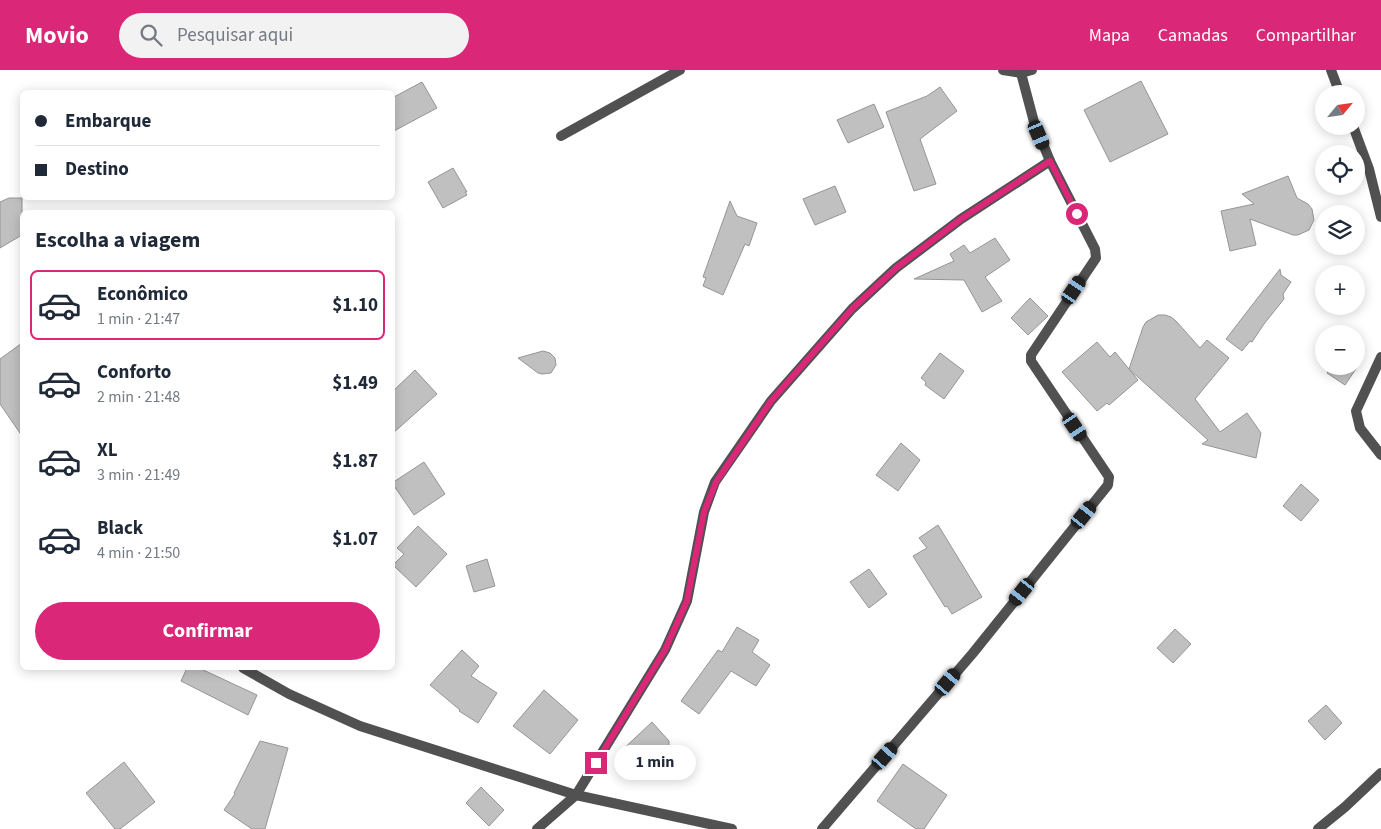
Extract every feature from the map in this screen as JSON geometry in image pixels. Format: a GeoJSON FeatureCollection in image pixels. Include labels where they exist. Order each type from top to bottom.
{"type":"FeatureCollection","features":[{"type":"Feature","properties":{"kind":"street"},"geometry":{"type":"LineString","coordinates":[[561,136],[660,75],[680,70]]}},
{"type":"Feature","properties":{"kind":"street"},"geometry":{"type":"LineString","coordinates":[[1003,70],[1021,73],[1032,70]]}},
{"type":"Feature","properties":{"kind":"street"},"geometry":{"type":"LineString","coordinates":[[1331,70],[1337,85]]}},
{"type":"Feature","properties":{"kind":"street"},"geometry":{"type":"LineString","coordinates":[[822,829],[973,653],[1108,485],[1109,477],[1031,361],[1031,355],[1096,258],[1095,249],[1050,161],[1034,122],[1021,73]]}},
{"type":"Feature","properties":{"kind":"street"},"geometry":{"type":"LineString","coordinates":[[1356,135],[1369,169],[1381,217]]}},
{"type":"Feature","properties":{"kind":"street"},"geometry":{"type":"LineString","coordinates":[[537,829],[576,795],[665,650],[687,601],[704,512],[716,482],[771,401],[852,309],[896,268],[961,219],[1050,161]]}},
{"type":"Feature","properties":{"kind":"street"},"geometry":{"type":"LineString","coordinates":[[1381,357],[1356,410],[1360,428],[1381,454]]}},
{"type":"Feature","properties":{"kind":"street"},"geometry":{"type":"LineString","coordinates":[[247,670],[289,694],[360,726],[576,795],[732,829]]}},
{"type":"Feature","properties":{"kind":"street"},"geometry":{"type":"LineString","coordinates":[[1318,829],[1381,773]]}},
{"type":"Feature","properties":{"kind":"building"},"geometry":{"type":"Polygon","coordinates":[[[1141,81],[1168,134],[1110,162],[1084,110],[1141,81]]]}},
{"type":"Feature","properties":{"kind":"building"},"geometry":{"type":"Polygon","coordinates":[[[422,82],[437,108],[395,130],[395,96],[422,82]]]}},
{"type":"Feature","properties":{"kind":"building"},"geometry":{"type":"Polygon","coordinates":[[[940,87],[957,111],[920,139],[936,184],[914,191],[886,112],[927,96],[940,87]]]}},
{"type":"Feature","properties":{"kind":"building"},"geometry":{"type":"Polygon","coordinates":[[[874,104],[884,127],[848,143],[837,120],[874,104]]]}},
{"type":"Feature","properties":{"kind":"building"},"geometry":{"type":"Polygon","coordinates":[[[453,168],[467,195],[443,208],[428,182],[453,168]]]}},
{"type":"Feature","properties":{"kind":"building"},"geometry":{"type":"Polygon","coordinates":[[[1288,176],[1297,198],[1308,204],[1312,209],[1314,220],[1309,230],[1293,235],[1250,219],[1256,245],[1230,251],[1221,211],[1254,204],[1242,194],[1288,176]]]}},
{"type":"Feature","properties":{"kind":"building"},"geometry":{"type":"Polygon","coordinates":[[[835,186],[846,212],[815,225],[803,199],[835,186]]]}},
{"type":"Feature","properties":{"kind":"building"},"geometry":{"type":"Polygon","coordinates":[[[9,198],[20,198],[22,200],[20,236],[0,248],[0,202],[9,198]]]}},
{"type":"Feature","properties":{"kind":"building"},"geometry":{"type":"Polygon","coordinates":[[[730,201],[737,216],[757,223],[749,246],[745,244],[723,295],[703,286],[706,278],[703,277],[730,201]]]}},
{"type":"Feature","properties":{"kind":"building"},"geometry":{"type":"Polygon","coordinates":[[[995,238],[1010,260],[985,277],[1002,301],[982,312],[964,280],[914,279],[954,261],[950,254],[964,245],[970,253],[995,238]]]}},
{"type":"Feature","properties":{"kind":"building"},"geometry":{"type":"Polygon","coordinates":[[[1280,269],[1281,275],[1291,282],[1283,294],[1284,299],[1252,342],[1250,341],[1242,351],[1226,339],[1280,269]]]}},
{"type":"Feature","properties":{"kind":"building"},"geometry":{"type":"Polygon","coordinates":[[[1030,298],[1048,316],[1028,335],[1011,318],[1030,298]]]}},
{"type":"Feature","properties":{"kind":"building"},"geometry":{"type":"Polygon","coordinates":[[[1158,315],[1171,317],[1200,348],[1207,340],[1229,358],[1195,399],[1220,432],[1247,413],[1261,433],[1256,458],[1202,444],[1208,440],[1129,369],[1143,327],[1146,322],[1158,315]]]}},
{"type":"Feature","properties":{"kind":"building"},"geometry":{"type":"Polygon","coordinates":[[[1097,342],[1110,357],[1115,352],[1138,380],[1109,405],[1107,403],[1097,411],[1062,372],[1097,342]]]}},
{"type":"Feature","properties":{"kind":"building"},"geometry":{"type":"Polygon","coordinates":[[[20,344],[20,433],[0,404],[0,359],[20,344]]]}},
{"type":"Feature","properties":{"kind":"building"},"geometry":{"type":"Polygon","coordinates":[[[543,351],[550,353],[555,358],[556,365],[551,373],[538,373],[518,358],[543,351]]]}},
{"type":"Feature","properties":{"kind":"building"},"geometry":{"type":"Polygon","coordinates":[[[940,353],[964,371],[944,399],[925,385],[926,382],[921,378],[940,353]]]}},
{"type":"Feature","properties":{"kind":"building"},"geometry":{"type":"Polygon","coordinates":[[[415,370],[437,394],[395,431],[395,389],[415,370]]]}},
{"type":"Feature","properties":{"kind":"building"},"geometry":{"type":"Polygon","coordinates":[[[1330,375],[1352,375],[1345,385],[1330,375]]]}},
{"type":"Feature","properties":{"kind":"building"},"geometry":{"type":"Polygon","coordinates":[[[901,443],[920,460],[898,491],[876,475],[901,443]]]}},
{"type":"Feature","properties":{"kind":"building"},"geometry":{"type":"Polygon","coordinates":[[[424,462],[445,494],[414,515],[395,487],[395,481],[424,462]]]}},
{"type":"Feature","properties":{"kind":"building"},"geometry":{"type":"Polygon","coordinates":[[[1301,484],[1319,500],[1301,521],[1283,506],[1301,484]]]}},
{"type":"Feature","properties":{"kind":"building"},"geometry":{"type":"Polygon","coordinates":[[[938,525],[982,597],[952,614],[947,606],[945,607],[913,556],[927,548],[919,538],[938,525]]]}},
{"type":"Feature","properties":{"kind":"building"},"geometry":{"type":"Polygon","coordinates":[[[418,526],[447,554],[416,587],[395,567],[395,563],[404,554],[397,548],[418,526]]]}},
{"type":"Feature","properties":{"kind":"building"},"geometry":{"type":"Polygon","coordinates":[[[487,559],[495,586],[474,592],[466,566],[487,559]]]}},
{"type":"Feature","properties":{"kind":"building"},"geometry":{"type":"Polygon","coordinates":[[[869,569],[887,594],[869,608],[850,582],[869,569]]]}},
{"type":"Feature","properties":{"kind":"building"},"geometry":{"type":"Polygon","coordinates":[[[737,627],[759,640],[752,652],[770,665],[756,686],[731,671],[699,714],[681,701],[718,650],[722,652],[737,627]]]}},
{"type":"Feature","properties":{"kind":"building"},"geometry":{"type":"Polygon","coordinates":[[[1175,629],[1191,644],[1173,663],[1157,648],[1175,629]]]}},
{"type":"Feature","properties":{"kind":"building"},"geometry":{"type":"Polygon","coordinates":[[[462,650],[479,666],[471,676],[497,693],[478,723],[459,711],[430,685],[462,650]]]}},
{"type":"Feature","properties":{"kind":"building"},"geometry":{"type":"Polygon","coordinates":[[[186,670],[203,670],[257,695],[248,715],[181,681],[186,670]]]}},
{"type":"Feature","properties":{"kind":"building"},"geometry":{"type":"Polygon","coordinates":[[[544,690],[578,720],[550,754],[513,726],[544,690]]]}},
{"type":"Feature","properties":{"kind":"building"},"geometry":{"type":"Polygon","coordinates":[[[1326,705],[1342,723],[1325,740],[1308,721],[1326,705]]]}},
{"type":"Feature","properties":{"kind":"building"},"geometry":{"type":"Polygon","coordinates":[[[652,722],[669,741],[669,749],[640,775],[620,752],[652,722]]]}},
{"type":"Feature","properties":{"kind":"building"},"geometry":{"type":"Polygon","coordinates":[[[260,741],[288,748],[265,829],[252,829],[224,810],[235,794],[260,741]]]}},
{"type":"Feature","properties":{"kind":"building"},"geometry":{"type":"Polygon","coordinates":[[[124,762],[155,802],[120,829],[115,829],[86,793],[124,762]]]}},
{"type":"Feature","properties":{"kind":"building"},"geometry":{"type":"Polygon","coordinates":[[[903,764],[947,795],[924,829],[916,829],[877,801],[903,764]]]}},
{"type":"Feature","properties":{"kind":"building"},"geometry":{"type":"Polygon","coordinates":[[[481,787],[504,810],[489,826],[466,803],[481,787]]]}},
{"type":"Feature","properties":{"kind":"route"},"geometry":{"type":"LineString","coordinates":[[596,763],[665,650],[687,601],[704,512],[716,482],[771,401],[852,309],[896,268],[961,219],[1050,161],[1077,214]]}}]}
